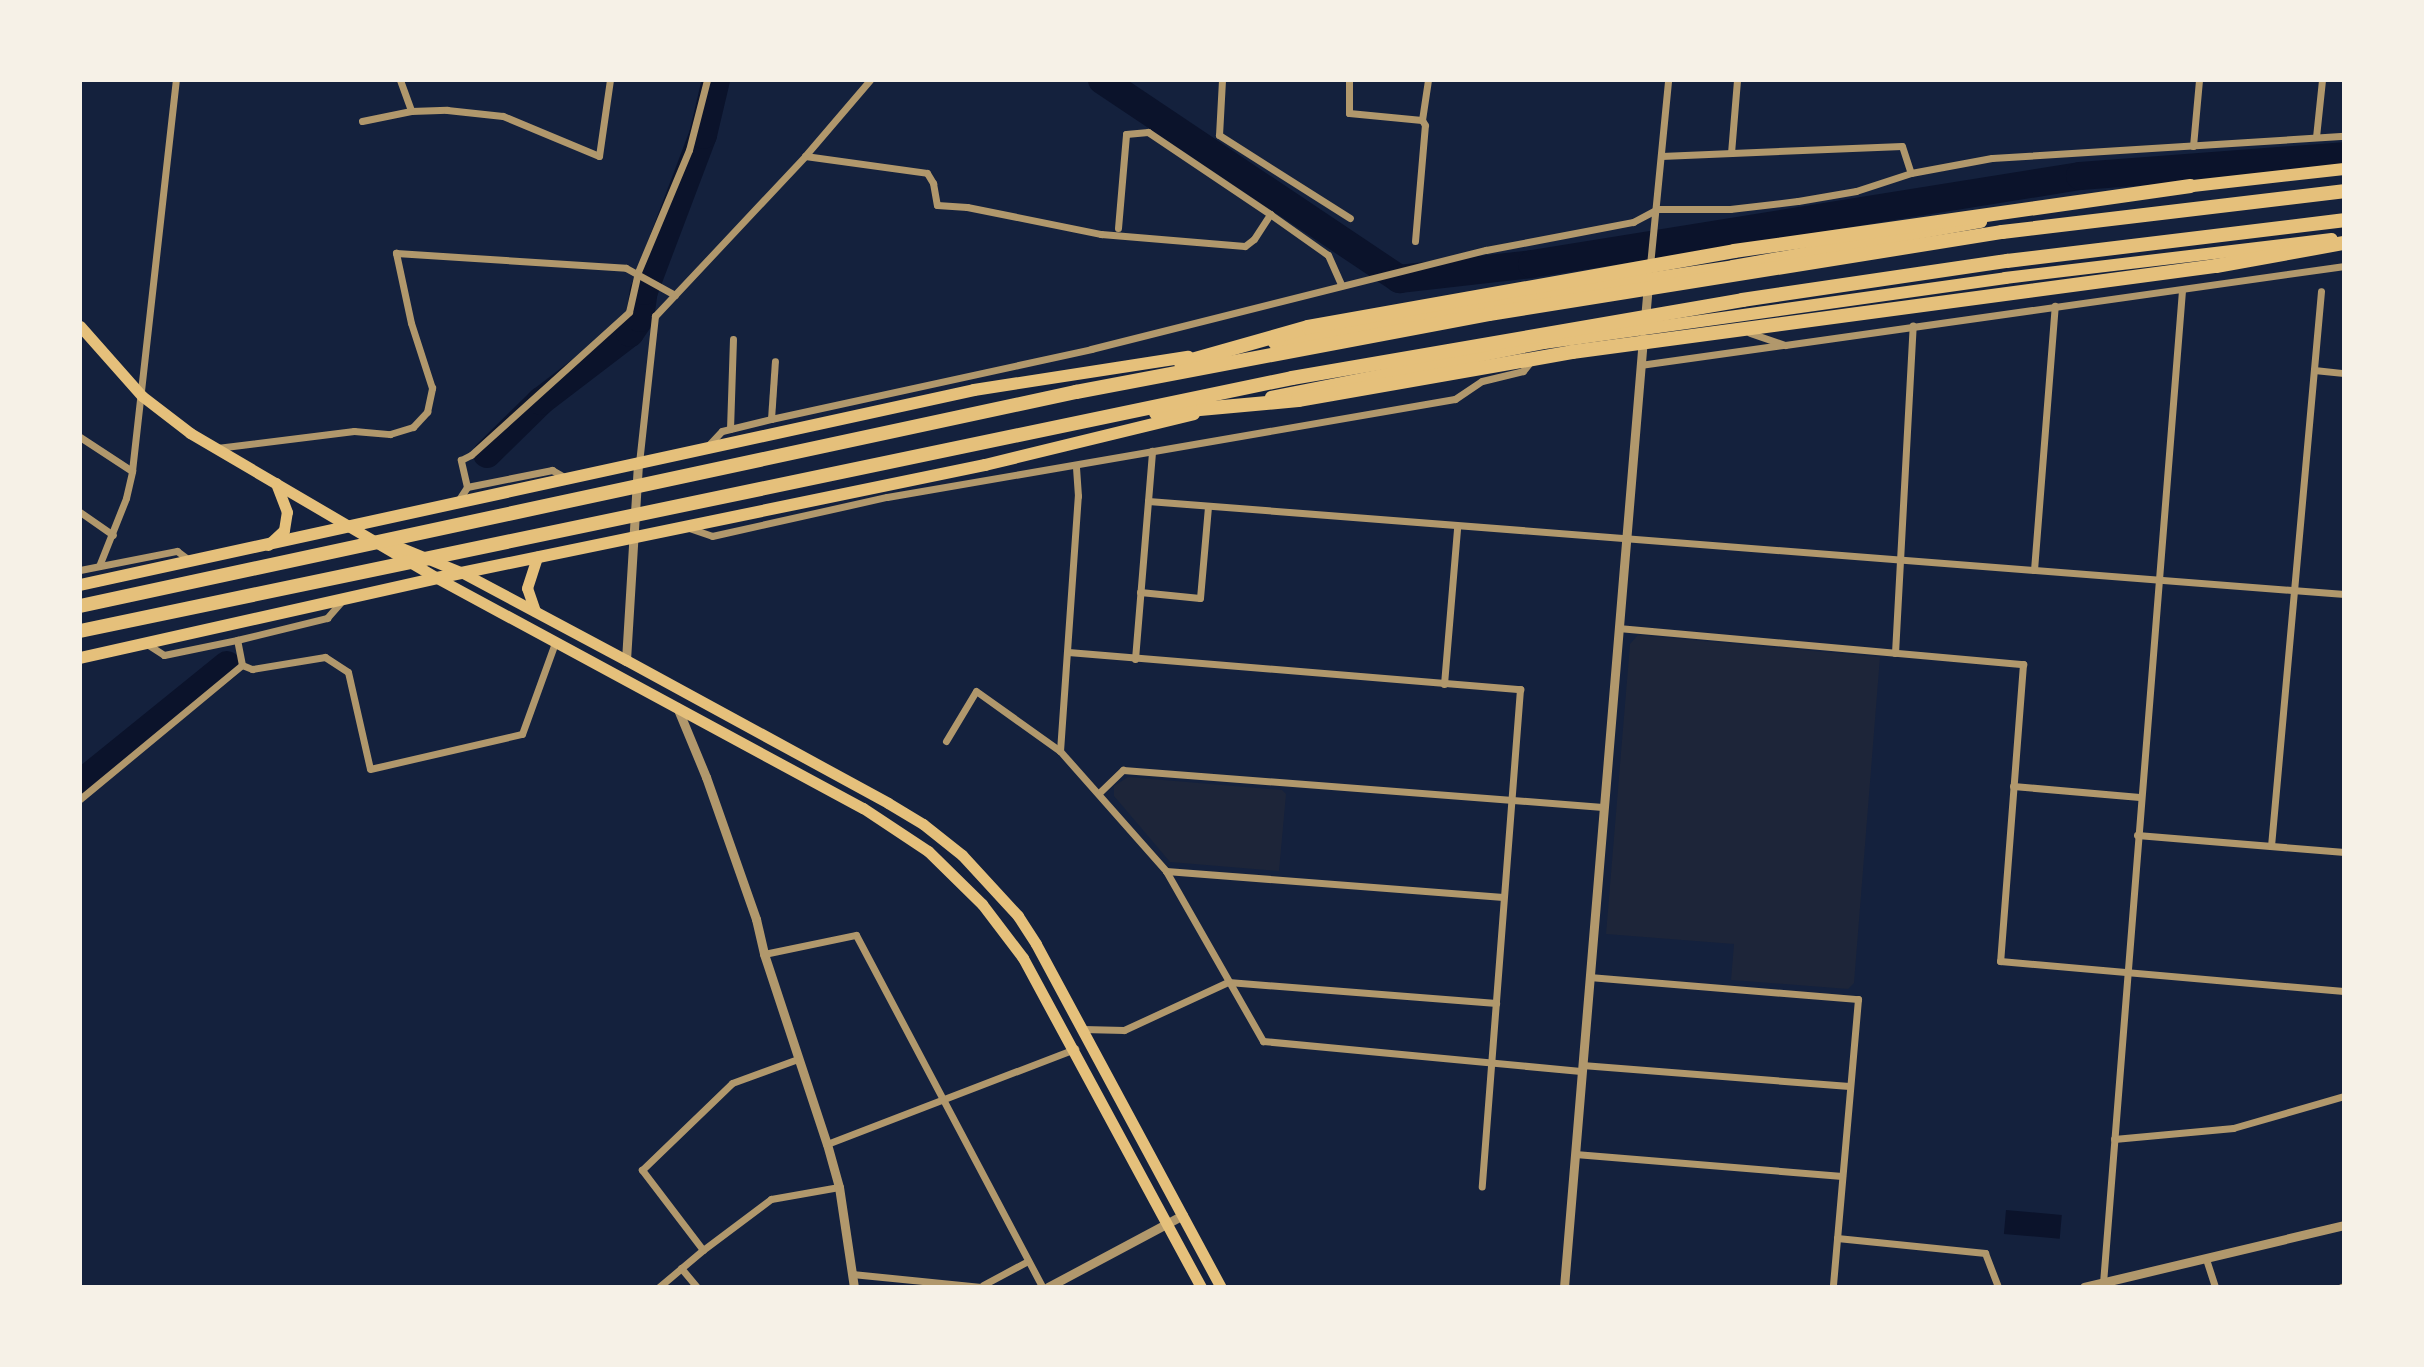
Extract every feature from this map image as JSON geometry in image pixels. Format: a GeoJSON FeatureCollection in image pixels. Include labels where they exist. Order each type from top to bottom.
{"type":"FeatureCollection","features":[{"type":"Feature","properties":{"kind":"highway"},"geometry":{"type":"LineString","coordinates":[[1076,392],[1308,327],[1734,251],[2190,186],[2344,169]]}},
{"type":"Feature","properties":{"kind":"highway"},"geometry":{"type":"LineString","coordinates":[[80,585],[570,481],[974,390],[1234,350],[1473,305],[1648,279],[2190,186]]}},
{"type":"Feature","properties":{"kind":"highway"},"geometry":{"type":"LineString","coordinates":[[80,606],[1076,392],[1489,314],[2002,232],[2344,191]]}},
{"type":"Feature","properties":{"kind":"highway"},"geometry":{"type":"LineString","coordinates":[[80,631],[1080,420],[1493,342],[1742,300],[2007,261],[2344,220]]}},
{"type":"Feature","properties":{"kind":"highway"},"geometry":{"type":"LineString","coordinates":[[1080,420],[1298,400],[1572,352],[2035,291],[2344,240]]}},
{"type":"Feature","properties":{"kind":"highway"},"geometry":{"type":"LineString","coordinates":[[80,658],[437,578],[985,465],[1243,403],[1544,343],[2005,278],[2344,240]]}},
{"type":"Feature","properties":{"kind":"main road"},"geometry":{"type":"LineString","coordinates":[[80,326],[142,396],[215,448],[437,578],[863,808],[928,851],[955,874],[1004,930],[1075,1049],[1201,1287]]}},
{"type":"Feature","properties":{"kind":"main road"},"geometry":{"type":"LineString","coordinates":[[267,545],[284,530],[287,512],[276,483]]}},
{"type":"Feature","properties":{"kind":"main road"},"geometry":{"type":"LineString","coordinates":[[353,528],[463,573],[535,611],[888,803],[923,824],[962,855],[1018,916],[1083,1029],[1221,1287]]}},
{"type":"Feature","properties":{"kind":"main road"},"geometry":{"type":"LineString","coordinates":[[535,611],[527,588],[537,557]]}},
{"type":"Feature","properties":{"kind":"street"},"geometry":{"type":"LineString","coordinates":[[99,566],[113,535],[132,471],[176,80]]}},
{"type":"Feature","properties":{"kind":"street"},"geometry":{"type":"LineString","coordinates":[[400,80],[411,111]]}},
{"type":"Feature","properties":{"kind":"street"},"geometry":{"type":"LineString","coordinates":[[362,121],[411,111],[447,110],[503,116],[599,156],[610,80]]}},
{"type":"Feature","properties":{"kind":"street"},"geometry":{"type":"LineString","coordinates":[[467,487],[461,460],[471,455],[629,312],[645,276],[689,150],[707,80]]}},
{"type":"Feature","properties":{"kind":"street"},"geometry":{"type":"LineString","coordinates":[[626,660],[638,465],[655,316],[805,156],[870,80]]}},
{"type":"Feature","properties":{"kind":"street"},"geometry":{"type":"LineString","coordinates":[[1222,80],[1219,135],[1350,218]]}},
{"type":"Feature","properties":{"kind":"street"},"geometry":{"type":"LineString","coordinates":[[1349,80],[1349,113],[1422,120]]}},
{"type":"Feature","properties":{"kind":"street"},"geometry":{"type":"LineString","coordinates":[[1415,241],[1425,125],[1422,120],[1428,80]]}},
{"type":"Feature","properties":{"kind":"street"},"geometry":{"type":"LineString","coordinates":[[1564,1287],[1624,537],[1668,80]]}},
{"type":"Feature","properties":{"kind":"street"},"geometry":{"type":"LineString","coordinates":[[1731,153],[1737,80]]}},
{"type":"Feature","properties":{"kind":"street"},"geometry":{"type":"LineString","coordinates":[[2193,146],[2199,80]]}},
{"type":"Feature","properties":{"kind":"street"},"geometry":{"type":"LineString","coordinates":[[2316,137],[2322,80]]}},
{"type":"Feature","properties":{"kind":"street"},"geometry":{"type":"LineString","coordinates":[[1118,228],[1126,134],[1148,132],[1328,255],[1341,284]]}},
{"type":"Feature","properties":{"kind":"street"},"geometry":{"type":"LineString","coordinates":[[701,452],[722,431],[1091,349],[1486,250],[1633,222],[1657,209],[1730,209],[1798,201],[1856,191],[1911,173],[1992,158],[2344,136]]}},
{"type":"Feature","properties":{"kind":"street"},"geometry":{"type":"LineString","coordinates":[[1661,156],[1902,146],[1911,173]]}},
{"type":"Feature","properties":{"kind":"street"},"geometry":{"type":"LineString","coordinates":[[805,156],[927,173],[933,183],[937,205],[967,207],[1101,234],[1245,246],[1254,239],[1270,214]]}},
{"type":"Feature","properties":{"kind":"street"},"geometry":{"type":"LineString","coordinates":[[215,448],[354,431],[390,434],[413,427],[420,420],[427,412],[432,388],[411,323],[396,253],[626,268],[675,295]]}},
{"type":"Feature","properties":{"kind":"street"},"geometry":{"type":"LineString","coordinates":[[1640,365],[2344,266]]}},
{"type":"Feature","properties":{"kind":"street"},"geometry":{"type":"LineString","coordinates":[[2103,1283],[2182,291]]}},
{"type":"Feature","properties":{"kind":"street"},"geometry":{"type":"LineString","coordinates":[[2271,846],[2321,291]]}},
{"type":"Feature","properties":{"kind":"street"},"geometry":{"type":"LineString","coordinates":[[2034,570],[2055,306]]}},
{"type":"Feature","properties":{"kind":"street"},"geometry":{"type":"LineString","coordinates":[[1715,320],[1785,345]]}},
{"type":"Feature","properties":{"kind":"street"},"geometry":{"type":"LineString","coordinates":[[1895,653],[1913,325]]}},
{"type":"Feature","properties":{"kind":"street"},"geometry":{"type":"LineString","coordinates":[[730,429],[733,339]]}},
{"type":"Feature","properties":{"kind":"street"},"geometry":{"type":"LineString","coordinates":[[683,526],[712,536],[887,497],[1455,399],[1482,381],[1523,371],[1544,343]]}},
{"type":"Feature","properties":{"kind":"street"},"geometry":{"type":"LineString","coordinates":[[771,419],[775,361]]}},
{"type":"Feature","properties":{"kind":"street"},"geometry":{"type":"LineString","coordinates":[[2314,370],[2344,373]]}},
{"type":"Feature","properties":{"kind":"street"},"geometry":{"type":"LineString","coordinates":[[80,437],[132,471]]}},
{"type":"Feature","properties":{"kind":"street"},"geometry":{"type":"LineString","coordinates":[[1135,659],[1152,451]]}},
{"type":"Feature","properties":{"kind":"street"},"geometry":{"type":"LineString","coordinates":[[1060,751],[1068,652],[1067,613],[1078,496],[1076,465]]}},
{"type":"Feature","properties":{"kind":"street"},"geometry":{"type":"LineString","coordinates":[[454,506],[467,487],[552,470],[570,481]]}},
{"type":"Feature","properties":{"kind":"street"},"geometry":{"type":"LineString","coordinates":[[1148,501],[1457,528],[1624,537],[2344,594]]}},
{"type":"Feature","properties":{"kind":"street"},"geometry":{"type":"LineString","coordinates":[[1140,592],[1200,598],[1208,506]]}},
{"type":"Feature","properties":{"kind":"street"},"geometry":{"type":"LineString","coordinates":[[80,512],[113,535]]}},
{"type":"Feature","properties":{"kind":"street"},"geometry":{"type":"LineString","coordinates":[[1444,684],[1457,528]]}},
{"type":"Feature","properties":{"kind":"street"},"geometry":{"type":"LineString","coordinates":[[80,570],[177,551],[191,561]]}},
{"type":"Feature","properties":{"kind":"street"},"geometry":{"type":"LineString","coordinates":[[147,644],[164,655],[237,640],[327,618],[343,600]]}},
{"type":"Feature","properties":{"kind":"street"},"geometry":{"type":"LineString","coordinates":[[1618,628],[2023,664],[2000,961],[2344,991]]}},
{"type":"Feature","properties":{"kind":"street"},"geometry":{"type":"LineString","coordinates":[[237,640],[242,665]]}},
{"type":"Feature","properties":{"kind":"street"},"geometry":{"type":"LineString","coordinates":[[242,665],[252,669],[325,657],[348,672],[370,769],[522,734],[555,643]]}},
{"type":"Feature","properties":{"kind":"street"},"geometry":{"type":"LineString","coordinates":[[1068,652],[1520,689],[1482,1187]]}},
{"type":"Feature","properties":{"kind":"street"},"geometry":{"type":"LineString","coordinates":[[80,799],[242,665]]}},
{"type":"Feature","properties":{"kind":"street"},"geometry":{"type":"LineString","coordinates":[[946,741],[976,691],[1060,751],[1100,792],[1166,871],[1263,1041],[1492,1063],[1849,1086]]}},
{"type":"Feature","properties":{"kind":"street"},"geometry":{"type":"LineString","coordinates":[[677,707],[756,919],[764,954],[827,1144],[839,1187],[854,1287]]}},
{"type":"Feature","properties":{"kind":"street"},"geometry":{"type":"LineString","coordinates":[[1100,792],[1123,770],[1603,807]]}},
{"type":"Feature","properties":{"kind":"street"},"geometry":{"type":"LineString","coordinates":[[2013,786],[2140,797]]}},
{"type":"Feature","properties":{"kind":"street"},"geometry":{"type":"LineString","coordinates":[[2137,835],[2344,852]]}},
{"type":"Feature","properties":{"kind":"street"},"geometry":{"type":"LineString","coordinates":[[1166,871],[1503,897]]}},
{"type":"Feature","properties":{"kind":"street"},"geometry":{"type":"LineString","coordinates":[[764,954],[856,935],[1042,1287]]}},
{"type":"Feature","properties":{"kind":"street"},"geometry":{"type":"LineString","coordinates":[[1589,977],[1858,999],[1833,1287]]}},
{"type":"Feature","properties":{"kind":"street"},"geometry":{"type":"LineString","coordinates":[[1083,1029],[1124,1030],[1228,982],[1496,1003]]}},
{"type":"Feature","properties":{"kind":"street"},"geometry":{"type":"LineString","coordinates":[[827,1144],[1075,1049]]}},
{"type":"Feature","properties":{"kind":"street"},"geometry":{"type":"LineString","coordinates":[[703,1250],[642,1170],[732,1083],[798,1059]]}},
{"type":"Feature","properties":{"kind":"street"},"geometry":{"type":"LineString","coordinates":[[2114,1139],[2233,1128],[2344,1096]]}},
{"type":"Feature","properties":{"kind":"street"},"geometry":{"type":"LineString","coordinates":[[1575,1154],[1842,1176]]}},
{"type":"Feature","properties":{"kind":"street"},"geometry":{"type":"LineString","coordinates":[[659,1287],[771,1199],[839,1187]]}},
{"type":"Feature","properties":{"kind":"street"},"geometry":{"type":"LineString","coordinates":[[1048,1287],[1183,1215]]}},
{"type":"Feature","properties":{"kind":"street"},"geometry":{"type":"LineString","coordinates":[[2084,1287],[2344,1225]]}},
{"type":"Feature","properties":{"kind":"street"},"geometry":{"type":"LineString","coordinates":[[1837,1238],[1985,1253],[1998,1287]]}},
{"type":"Feature","properties":{"kind":"street"},"geometry":{"type":"LineString","coordinates":[[2206,1259],[2215,1287]]}},
{"type":"Feature","properties":{"kind":"street"},"geometry":{"type":"LineString","coordinates":[[852,1274],[983,1286],[1028,1261]]}},
{"type":"Feature","properties":{"kind":"street"},"geometry":{"type":"LineString","coordinates":[[681,1268],[697,1287]]}},
{"type":"Feature","properties":{"kind":"shaded area"},"geometry":{"type":"Polygon","coordinates":[[[1638,635],[1880,657],[1854,983],[1848,989],[1731,980],[1734,944],[1606,934],[1630,644],[1638,635]]]}},
{"type":"Feature","properties":{"kind":"shaded area"},"geometry":{"type":"Polygon","coordinates":[[[1128,777],[1282,790],[1286,794],[1279,871],[1170,862],[1114,796],[1114,786],[1128,777]]]}},
{"type":"Feature","properties":{"kind":"shaded area"},"geometry":{"type":"Polygon","coordinates":[[[2006,1210],[2062,1215],[2060,1239],[2004,1234],[2006,1210]]]}},
{"type":"Feature","properties":{"kind":"waterway"},"geometry":{"type":"LineString","coordinates":[[487,454],[541,401],[630,333],[640,318],[644,291],[703,135],[716,80]]}},
{"type":"Feature","properties":{"kind":"waterway"},"geometry":{"type":"LineString","coordinates":[[1102,80],[1399,279],[1532,264],[2080,176],[2344,156]]}},
{"type":"Feature","properties":{"kind":"waterway"},"geometry":{"type":"LineString","coordinates":[[80,784],[227,665]]}}]}
